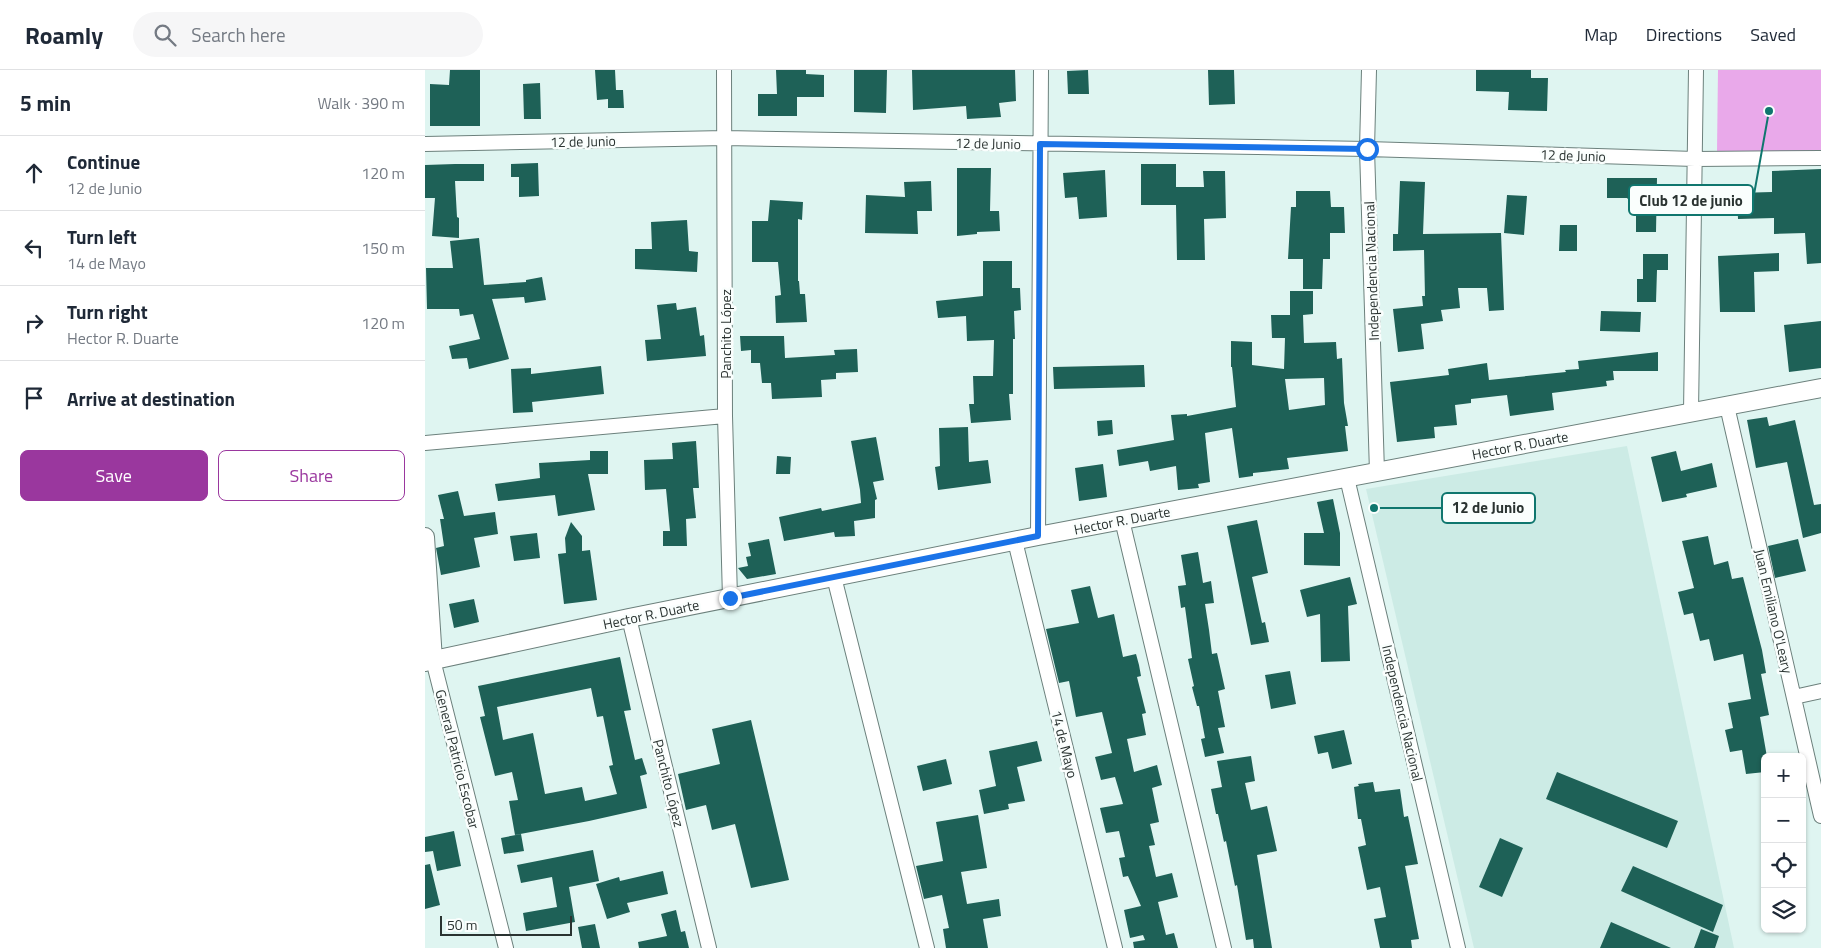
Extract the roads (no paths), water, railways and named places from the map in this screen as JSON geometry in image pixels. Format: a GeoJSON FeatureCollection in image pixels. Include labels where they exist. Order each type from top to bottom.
{"type":"FeatureCollection","features":[{"type":"Feature","properties":{"kind":"street","name":"Panchito López"},"geometry":{"type":"LineString","coordinates":[[724,70],[725,416],[730,598]]}},
{"type":"Feature","properties":{"kind":"street"},"geometry":{"type":"LineString","coordinates":[[1038,536],[1041,70]]}},
{"type":"Feature","properties":{"kind":"street","name":"Independencia Nacional"},"geometry":{"type":"LineString","coordinates":[[1369,70],[1367,149],[1377,472]]}},
{"type":"Feature","properties":{"kind":"street"},"geometry":{"type":"LineString","coordinates":[[1691,412],[1696,70]]}},
{"type":"Feature","properties":{"kind":"street","name":"12 de Junio"},"geometry":{"type":"LineString","coordinates":[[425,144],[725,138],[1367,149],[1695,159],[1821,158]]}},
{"type":"Feature","properties":{"kind":"street","name":"Hector R. Duarte"},"geometry":{"type":"LineString","coordinates":[[429,661],[629,618],[1038,536],[1821,388]]}},
{"type":"Feature","properties":{"kind":"street","name":"Juan Emiliano O'Leary"},"geometry":{"type":"LineString","coordinates":[[1727,406],[1821,816]]}},
{"type":"Feature","properties":{"kind":"street"},"geometry":{"type":"LineString","coordinates":[[425,444],[725,416]]}},
{"type":"Feature","properties":{"kind":"street","name":"Independencia Nacional"},"geometry":{"type":"LineString","coordinates":[[1347,478],[1458,948]]}},
{"type":"Feature","properties":{"kind":"street"},"geometry":{"type":"LineString","coordinates":[[1122,520],[1224,948]]}},
{"type":"Feature","properties":{"kind":"street","name":"General Patricio Escobar"},"geometry":{"type":"LineString","coordinates":[[425,537],[429,661],[506,948]]}},
{"type":"Feature","properties":{"kind":"street","name":"14 de Mayo"},"geometry":{"type":"LineString","coordinates":[[1015,541],[1115,948]]}},
{"type":"Feature","properties":{"kind":"street"},"geometry":{"type":"LineString","coordinates":[[834,577],[927,948]]}},
{"type":"Feature","properties":{"kind":"street","name":"Panchito López"},"geometry":{"type":"LineString","coordinates":[[629,618],[709,948]]}},
{"type":"Feature","properties":{"kind":"street"},"geometry":{"type":"LineString","coordinates":[[1794,697],[1821,691]]}},
{"type":"Feature","properties":{"kind":"place","name":"Club 12 de junio"},"geometry":{"type":"Point","coordinates":[1769,111]}},
{"type":"Feature","properties":{"kind":"place","name":"12 de Junio"},"geometry":{"type":"Point","coordinates":[1374,508]}}]}
